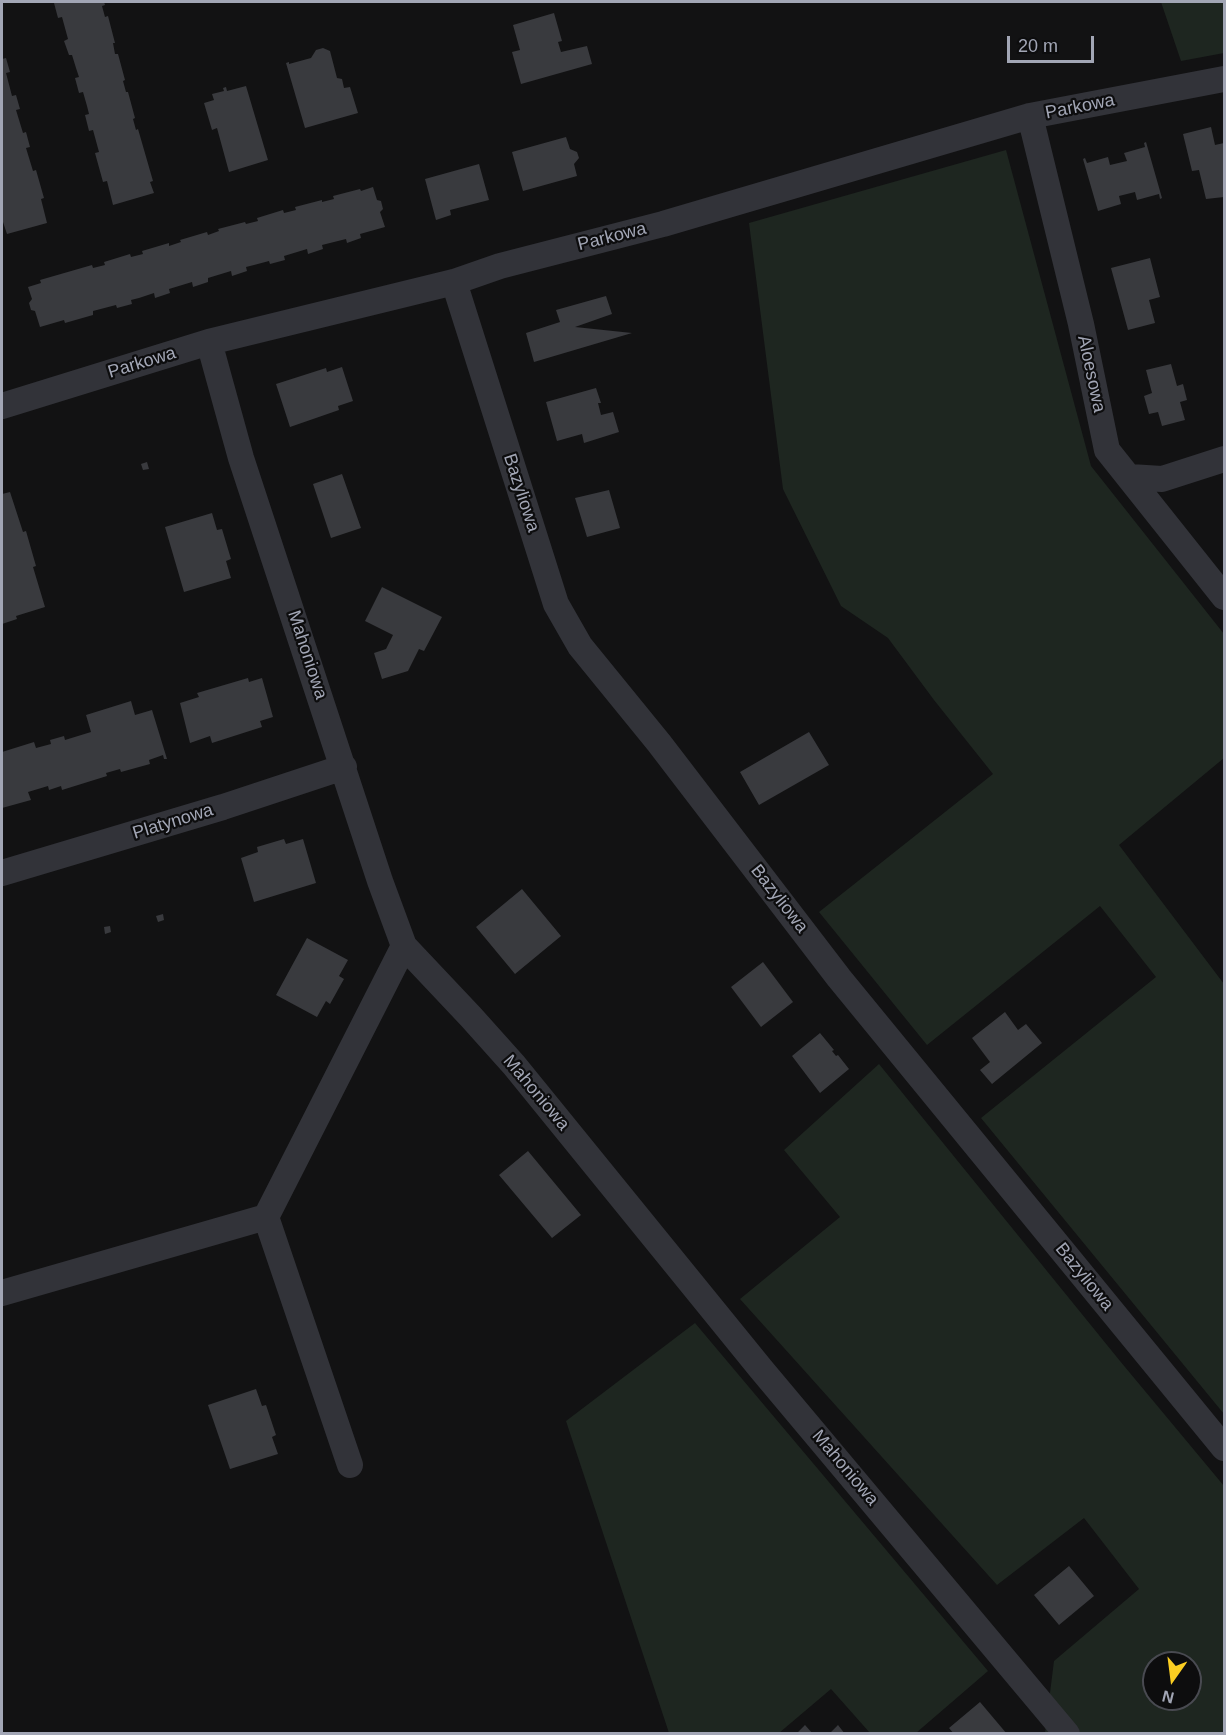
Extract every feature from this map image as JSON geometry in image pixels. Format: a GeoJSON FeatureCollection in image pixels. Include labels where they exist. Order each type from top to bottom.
{"type":"FeatureCollection","features":[{"type":"Feature","properties":{"kind":"street","name":"Parkowa"},"geometry":{"type":"LineString","coordinates":[[2,406],[209,342],[454,282],[500,266],[663,224],[1030,116],[1224,79]]}},
{"type":"Feature","properties":{"kind":"street","name":"Aloesowa"},"geometry":{"type":"LineString","coordinates":[[1030,116],[1081,324],[1107,450],[1224,597]]}},
{"type":"Feature","properties":{"kind":"street","name":"Bazyliowa"},"geometry":{"type":"LineString","coordinates":[[454,282],[556,604],[580,646],[659,743],[839,978],[1224,1448]]}},
{"type":"Feature","properties":{"kind":"street","name":"Mahoniowa"},"geometry":{"type":"LineString","coordinates":[[209,342],[241,458],[380,881],[404,946],[514,1065],[761,1369],[1067,1734]]}},
{"type":"Feature","properties":{"kind":"street"},"geometry":{"type":"LineString","coordinates":[[1130,477],[1162,479],[1224,459]]}},
{"type":"Feature","properties":{"kind":"street","name":"Platynowa"},"geometry":{"type":"LineString","coordinates":[[2,873],[223,807],[344,767]]}},
{"type":"Feature","properties":{"kind":"street"},"geometry":{"type":"LineString","coordinates":[[350,1465],[266,1217],[404,946]]}},
{"type":"Feature","properties":{"kind":"street"},"geometry":{"type":"LineString","coordinates":[[2,1293],[266,1217]]}},
{"type":"Feature","properties":{"kind":"shaded area"},"geometry":{"type":"Polygon","coordinates":[[[1161,2],[1224,2],[1224,53],[1181,61],[1161,2]]]}},
{"type":"Feature","properties":{"kind":"shaded area"},"geometry":{"type":"Polygon","coordinates":[[[1006,150],[1091,466],[1224,634],[1224,758],[1119,845],[1224,984],[1224,1414],[981,1118],[1156,977],[1100,906],[927,1045],[819,912],[993,774],[888,638],[841,606],[783,489],[749,223],[1006,150]]]}},
{"type":"Feature","properties":{"kind":"shaded area"},"geometry":{"type":"Polygon","coordinates":[[[879,1064],[1224,1486],[1224,1733],[1045,1733],[1054,1661],[1139,1589],[1084,1518],[997,1585],[740,1299],[840,1217],[784,1150],[879,1064]]]}},
{"type":"Feature","properties":{"kind":"shaded area"},"geometry":{"type":"Polygon","coordinates":[[[695,1323],[988,1671],[916,1733],[870,1733],[831,1689],[779,1733],[669,1733],[566,1421],[695,1323]]]}},
{"type":"Feature","properties":{"kind":"building"},"geometry":{"type":"Polygon","coordinates":[[[104,2],[105,5],[102,6],[105,17],[108,16],[115,43],[113,43],[115,54],[118,54],[136,130],[138,129],[153,181],[150,182],[154,193],[113,205],[107,181],[103,182],[95,153],[99,152],[93,130],[89,131],[85,115],[89,114],[87,106],[83,92],[79,93],[75,78],[79,77],[72,55],[69,55],[64,41],[68,39],[62,17],[58,18],[54,3],[104,2]]]}},
{"type":"Feature","properties":{"kind":"building"},"geometry":{"type":"Polygon","coordinates":[[[554,13],[562,41],[558,42],[561,52],[587,46],[592,64],[521,84],[512,52],[520,50],[513,25],[554,13]]]}},
{"type":"Feature","properties":{"kind":"building"},"geometry":{"type":"Polygon","coordinates":[[[323,48],[330,51],[337,78],[342,79],[344,88],[350,87],[358,113],[305,128],[286,63],[311,58],[316,50],[323,48]]]}},
{"type":"Feature","properties":{"kind":"building"},"geometry":{"type":"Polygon","coordinates":[[[6,58],[10,72],[6,73],[12,96],[16,95],[20,109],[16,110],[23,133],[26,132],[30,147],[26,148],[33,171],[36,170],[44,198],[41,199],[47,223],[7,234],[2,222],[2,59],[6,58]]]}},
{"type":"Feature","properties":{"kind":"building"},"geometry":{"type":"Polygon","coordinates":[[[246,86],[268,160],[229,172],[217,128],[212,130],[204,103],[214,100],[212,94],[224,91],[223,88],[226,87],[227,91],[246,86]]]}},
{"type":"Feature","properties":{"kind":"building"},"geometry":{"type":"Polygon","coordinates":[[[1211,127],[1215,145],[1224,143],[1224,197],[1206,199],[1199,170],[1192,171],[1183,134],[1211,127]]]}},
{"type":"Feature","properties":{"kind":"building"},"geometry":{"type":"Polygon","coordinates":[[[566,137],[570,149],[577,152],[579,158],[574,164],[577,176],[523,191],[512,152],[566,137]]]}},
{"type":"Feature","properties":{"kind":"building"},"geometry":{"type":"Polygon","coordinates":[[[1146,142],[1162,198],[1160,199],[1159,194],[1137,200],[1135,192],[1119,196],[1121,204],[1098,211],[1083,159],[1085,158],[1087,163],[1108,157],[1110,165],[1127,161],[1124,153],[1145,147],[1146,142]]]}},
{"type":"Feature","properties":{"kind":"building"},"geometry":{"type":"Polygon","coordinates":[[[479,164],[489,200],[450,210],[451,215],[436,220],[425,179],[479,164]]]}},
{"type":"Feature","properties":{"kind":"building"},"geometry":{"type":"Polygon","coordinates":[[[373,187],[377,200],[381,201],[383,209],[380,212],[385,227],[360,234],[361,238],[347,243],[346,239],[322,245],[323,249],[308,254],[307,249],[284,256],[285,260],[270,264],[269,261],[246,267],[247,271],[232,276],[231,271],[208,278],[208,282],[193,287],[192,282],[169,289],[170,293],[155,298],[154,293],[131,300],[132,304],[117,308],[116,305],[93,311],[93,315],[65,323],[64,320],[40,327],[35,311],[31,310],[29,303],[32,299],[28,287],[41,283],[40,280],[92,265],[93,268],[105,265],[104,262],[130,254],[131,257],[143,254],[142,251],[169,243],[169,246],[181,242],[180,240],[207,232],[208,235],[219,231],[218,229],[258,221],[257,218],[283,210],[284,213],[296,210],[295,207],[334,199],[333,196],[373,187]]]}},
{"type":"Feature","properties":{"kind":"building"},"geometry":{"type":"Polygon","coordinates":[[[1150,258],[1160,297],[1149,300],[1155,323],[1128,330],[1111,268],[1150,258]]]}},
{"type":"Feature","properties":{"kind":"building"},"geometry":{"type":"Polygon","coordinates":[[[606,296],[612,314],[575,327],[632,333],[534,362],[526,333],[560,322],[556,310],[606,296]]]}},
{"type":"Feature","properties":{"kind":"building"},"geometry":{"type":"Polygon","coordinates":[[[1171,364],[1177,386],[1183,384],[1187,400],[1180,402],[1185,420],[1162,426],[1158,412],[1149,414],[1144,396],[1152,393],[1146,370],[1171,364]]]}},
{"type":"Feature","properties":{"kind":"building"},"geometry":{"type":"Polygon","coordinates":[[[342,367],[353,401],[338,406],[339,410],[290,427],[276,384],[326,368],[327,372],[342,367]]]}},
{"type":"Feature","properties":{"kind":"building"},"geometry":{"type":"Polygon","coordinates":[[[596,388],[601,403],[598,403],[601,415],[613,412],[619,432],[584,443],[582,434],[557,441],[546,402],[596,388]]]}},
{"type":"Feature","properties":{"kind":"building"},"geometry":{"type":"Polygon","coordinates":[[[147,462],[149,469],[143,470],[141,464],[147,462]]]}},
{"type":"Feature","properties":{"kind":"building"},"geometry":{"type":"Polygon","coordinates":[[[342,474],[361,528],[331,538],[313,484],[342,474]]]}},
{"type":"Feature","properties":{"kind":"building"},"geometry":{"type":"Polygon","coordinates":[[[609,490],[620,528],[587,537],[575,498],[609,490]]]}},
{"type":"Feature","properties":{"kind":"building"},"geometry":{"type":"Polygon","coordinates":[[[10,492],[23,532],[26,531],[36,566],[33,567],[45,607],[16,616],[17,619],[2,624],[2,494],[10,492]]]}},
{"type":"Feature","properties":{"kind":"building"},"geometry":{"type":"Polygon","coordinates":[[[212,513],[217,530],[222,529],[231,559],[226,561],[231,578],[184,592],[165,527],[212,513]]]}},
{"type":"Feature","properties":{"kind":"building"},"geometry":{"type":"Polygon","coordinates":[[[382,587],[442,617],[424,651],[419,649],[408,671],[382,679],[374,653],[386,649],[393,635],[365,621],[382,587]]]}},
{"type":"Feature","properties":{"kind":"building"},"geometry":{"type":"Polygon","coordinates":[[[248,678],[249,682],[262,678],[273,717],[260,721],[262,727],[212,743],[210,736],[190,743],[180,703],[199,697],[197,693],[248,678]]]}},
{"type":"Feature","properties":{"kind":"building"},"geometry":{"type":"Polygon","coordinates":[[[131,701],[135,715],[152,710],[167,759],[164,759],[163,755],[149,760],[150,764],[121,772],[120,769],[106,773],[107,776],[62,790],[61,786],[49,790],[48,786],[28,792],[31,800],[2,808],[2,752],[34,742],[36,748],[51,744],[50,740],[64,736],[65,740],[91,732],[86,715],[131,701]]]}},
{"type":"Feature","properties":{"kind":"building"},"geometry":{"type":"Polygon","coordinates":[[[809,732],[829,765],[759,805],[740,772],[809,732]]]}},
{"type":"Feature","properties":{"kind":"building"},"geometry":{"type":"Polygon","coordinates":[[[284,839],[286,844],[303,839],[316,883],[254,902],[241,858],[258,852],[257,847],[284,839]]]}},
{"type":"Feature","properties":{"kind":"building"},"geometry":{"type":"Polygon","coordinates":[[[522,889],[561,936],[515,974],[476,927],[522,889]]]}},
{"type":"Feature","properties":{"kind":"building"},"geometry":{"type":"Polygon","coordinates":[[[163,914],[164,920],[158,922],[156,916],[163,914]]]}},
{"type":"Feature","properties":{"kind":"building"},"geometry":{"type":"Polygon","coordinates":[[[110,926],[111,932],[105,934],[104,927],[110,926]]]}},
{"type":"Feature","properties":{"kind":"building"},"geometry":{"type":"Polygon","coordinates":[[[307,938],[348,960],[339,976],[344,979],[330,1004],[326,1001],[317,1017],[276,995],[307,938]]]}},
{"type":"Feature","properties":{"kind":"building"},"geometry":{"type":"Polygon","coordinates":[[[763,962],[793,1002],[761,1027],[731,987],[763,962]]]}},
{"type":"Feature","properties":{"kind":"building"},"geometry":{"type":"Polygon","coordinates":[[[1005,1012],[1018,1030],[1026,1024],[1042,1043],[992,1084],[980,1070],[990,1062],[972,1038],[1005,1012]]]}},
{"type":"Feature","properties":{"kind":"building"},"geometry":{"type":"Polygon","coordinates":[[[820,1033],[836,1056],[838,1055],[849,1069],[820,1093],[792,1056],[820,1033]]]}},
{"type":"Feature","properties":{"kind":"building"},"geometry":{"type":"Polygon","coordinates":[[[528,1151],[581,1215],[552,1238],[499,1175],[528,1151]]]}},
{"type":"Feature","properties":{"kind":"building"},"geometry":{"type":"Polygon","coordinates":[[[256,1389],[262,1406],[266,1405],[276,1435],[272,1437],[278,1454],[230,1469],[208,1405],[256,1389]]]}},
{"type":"Feature","properties":{"kind":"building"},"geometry":{"type":"Polygon","coordinates":[[[1069,1566],[1094,1596],[1059,1625],[1034,1595],[1069,1566]]]}},
{"type":"Feature","properties":{"kind":"building"},"geometry":{"type":"Polygon","coordinates":[[[980,1702],[1007,1734],[954,1734],[949,1728],[980,1702]]]}},
{"type":"Feature","properties":{"kind":"building"},"geometry":{"type":"Polygon","coordinates":[[[805,1725],[813,1734],[796,1734],[805,1725]]]}},
{"type":"Feature","properties":{"kind":"building"},"geometry":{"type":"Polygon","coordinates":[[[838,1725],[845,1734],[829,1734],[838,1725]]]}}]}
